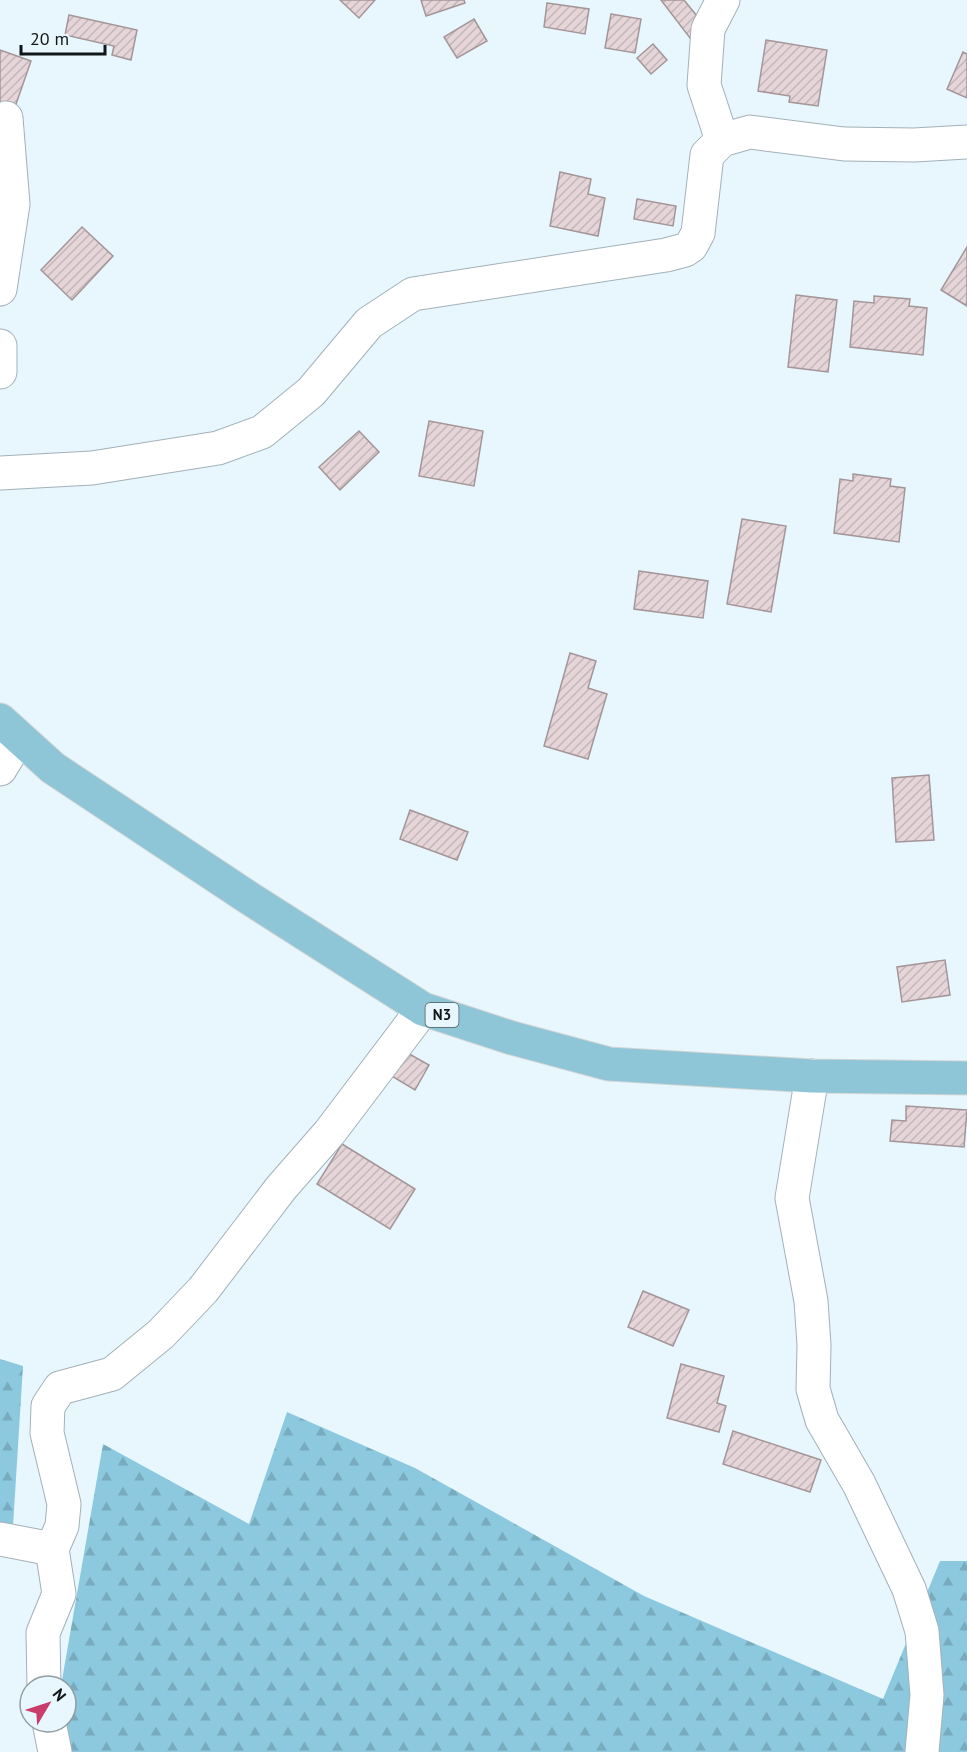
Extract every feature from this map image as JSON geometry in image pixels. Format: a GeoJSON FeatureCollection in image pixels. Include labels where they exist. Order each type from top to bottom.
{"type":"FeatureCollection","features":[{"type":"Feature","properties":{"kind":"main road","name":"N3"},"geometry":{"type":"LineString","coordinates":[[10,729],[53,768],[249,898],[423,1009],[512,1038],[609,1064],[812,1076],[967,1078]]}},
{"type":"Feature","properties":{"kind":"street"},"geometry":{"type":"LineString","coordinates":[[722,140],[704,85],[708,29],[723,0]]}},
{"type":"Feature","properties":{"kind":"street"},"geometry":{"type":"LineString","coordinates":[[0,289],[13,204],[6,118]]}},
{"type":"Feature","properties":{"kind":"street"},"geometry":{"type":"LineString","coordinates":[[0,472],[92,468],[218,448],[262,432],[311,392],[369,323],[413,294],[666,255],[684,250],[691,246],[698,233],[707,155],[722,140],[750,132],[844,144],[914,146],[965,140]]}},
{"type":"Feature","properties":{"kind":"street"},"geometry":{"type":"LineString","coordinates":[[0,346],[0,372]]}},
{"type":"Feature","properties":{"kind":"street"},"geometry":{"type":"LineString","coordinates":[[0,769],[10,729]]}},
{"type":"Feature","properties":{"kind":"street"},"geometry":{"type":"LineString","coordinates":[[44,1674],[43,1633],[59,1594],[52,1549],[63,1526],[64,1504],[47,1433],[48,1406],[60,1388],[112,1374],[161,1334],[203,1290],[281,1188],[330,1132],[423,1009]]}},
{"type":"Feature","properties":{"kind":"street"},"geometry":{"type":"LineString","coordinates":[[812,1076],[792,1198],[811,1301],[814,1345],[813,1389],[822,1420],[860,1484],[909,1589],[922,1631],[927,1695],[922,1752]]}},
{"type":"Feature","properties":{"kind":"street"},"geometry":{"type":"LineString","coordinates":[[0,1539],[52,1549]]}},
{"type":"Feature","properties":{"kind":"street"},"geometry":{"type":"LineString","coordinates":[[51,1734],[55,1752]]}},
{"type":"Feature","properties":{"kind":"green space"},"geometry":{"type":"Polygon","coordinates":[[[0,1359],[23,1366],[13,1526],[0,1525],[0,1359]]]}},
{"type":"Feature","properties":{"kind":"green space"},"geometry":{"type":"Polygon","coordinates":[[[287,1412],[415,1468],[644,1596],[883,1699],[940,1561],[967,1561],[967,1752],[59,1752],[56,1734],[78,1734],[78,1674],[63,1674],[103,1444],[249,1524],[287,1412]]]}},
{"type":"Feature","properties":{"kind":"building"},"geometry":{"type":"Polygon","coordinates":[[[340,0],[375,0],[359,18],[340,0]]]}},
{"type":"Feature","properties":{"kind":"building"},"geometry":{"type":"Polygon","coordinates":[[[421,0],[464,0],[465,3],[426,16],[421,0]]]}},
{"type":"Feature","properties":{"kind":"building"},"geometry":{"type":"Polygon","coordinates":[[[661,0],[684,0],[705,26],[690,38],[661,0]]]}},
{"type":"Feature","properties":{"kind":"building"},"geometry":{"type":"Polygon","coordinates":[[[547,3],[589,9],[585,34],[544,27],[547,3]]]}},
{"type":"Feature","properties":{"kind":"building"},"geometry":{"type":"Polygon","coordinates":[[[611,14],[641,19],[635,53],[605,48],[611,14]]]}},
{"type":"Feature","properties":{"kind":"building"},"geometry":{"type":"Polygon","coordinates":[[[69,15],[137,30],[131,60],[112,55],[114,46],[65,35],[69,15]]]}},
{"type":"Feature","properties":{"kind":"building"},"geometry":{"type":"Polygon","coordinates":[[[474,19],[487,41],[457,58],[444,37],[474,19]]]}},
{"type":"Feature","properties":{"kind":"building"},"geometry":{"type":"Polygon","coordinates":[[[766,40],[827,50],[818,106],[789,102],[790,96],[758,91],[766,40]]]}},
{"type":"Feature","properties":{"kind":"building"},"geometry":{"type":"Polygon","coordinates":[[[653,44],[667,60],[651,74],[637,58],[653,44]]]}},
{"type":"Feature","properties":{"kind":"building"},"geometry":{"type":"Polygon","coordinates":[[[0,50],[31,61],[15,107],[0,102],[0,50]]]}},
{"type":"Feature","properties":{"kind":"building"},"geometry":{"type":"Polygon","coordinates":[[[963,52],[967,54],[967,98],[947,89],[963,52]]]}},
{"type":"Feature","properties":{"kind":"building"},"geometry":{"type":"Polygon","coordinates":[[[560,172],[591,179],[588,194],[605,198],[598,236],[550,226],[560,172]]]}},
{"type":"Feature","properties":{"kind":"building"},"geometry":{"type":"Polygon","coordinates":[[[637,199],[676,206],[673,226],[634,219],[637,199]]]}},
{"type":"Feature","properties":{"kind":"building"},"geometry":{"type":"Polygon","coordinates":[[[82,227],[113,256],[72,300],[41,270],[82,227]]]}},
{"type":"Feature","properties":{"kind":"building"},"geometry":{"type":"Polygon","coordinates":[[[967,247],[967,306],[941,290],[967,247]]]}},
{"type":"Feature","properties":{"kind":"building"},"geometry":{"type":"Polygon","coordinates":[[[796,295],[837,300],[828,372],[788,367],[796,295]]]}},
{"type":"Feature","properties":{"kind":"building"},"geometry":{"type":"Polygon","coordinates":[[[874,296],[910,299],[909,306],[927,308],[923,355],[850,347],[854,301],[874,303],[874,296]]]}},
{"type":"Feature","properties":{"kind":"building"},"geometry":{"type":"Polygon","coordinates":[[[429,421],[483,431],[474,486],[419,476],[429,421]]]}},
{"type":"Feature","properties":{"kind":"building"},"geometry":{"type":"Polygon","coordinates":[[[359,431],[379,452],[340,490],[319,467],[359,431]]]}},
{"type":"Feature","properties":{"kind":"building"},"geometry":{"type":"Polygon","coordinates":[[[853,474],[891,479],[890,486],[905,488],[899,542],[834,533],[840,479],[853,481],[853,474]]]}},
{"type":"Feature","properties":{"kind":"building"},"geometry":{"type":"Polygon","coordinates":[[[742,519],[786,526],[771,612],[727,604],[742,519]]]}},
{"type":"Feature","properties":{"kind":"building"},"geometry":{"type":"Polygon","coordinates":[[[639,571],[708,581],[703,618],[634,609],[639,571]]]}},
{"type":"Feature","properties":{"kind":"building"},"geometry":{"type":"Polygon","coordinates":[[[570,653],[596,661],[588,688],[607,694],[588,759],[544,746],[570,653]]]}},
{"type":"Feature","properties":{"kind":"building"},"geometry":{"type":"Polygon","coordinates":[[[929,775],[934,840],[896,842],[892,778],[929,775]]]}},
{"type":"Feature","properties":{"kind":"building"},"geometry":{"type":"Polygon","coordinates":[[[410,810],[468,832],[457,860],[400,839],[410,810]]]}},
{"type":"Feature","properties":{"kind":"building"},"geometry":{"type":"Polygon","coordinates":[[[945,960],[950,995],[902,1002],[897,967],[945,960]]]}},
{"type":"Feature","properties":{"kind":"building"},"geometry":{"type":"Polygon","coordinates":[[[404,1051],[429,1065],[415,1090],[390,1075],[404,1051]]]}},
{"type":"Feature","properties":{"kind":"building"},"geometry":{"type":"Polygon","coordinates":[[[906,1106],[967,1110],[964,1147],[890,1141],[892,1120],[906,1121],[906,1106]]]}},
{"type":"Feature","properties":{"kind":"building"},"geometry":{"type":"Polygon","coordinates":[[[342,1144],[415,1189],[390,1229],[317,1184],[342,1144]]]}},
{"type":"Feature","properties":{"kind":"building"},"geometry":{"type":"Polygon","coordinates":[[[643,1291],[689,1310],[673,1346],[628,1327],[643,1291]]]}},
{"type":"Feature","properties":{"kind":"building"},"geometry":{"type":"Polygon","coordinates":[[[681,1364],[724,1376],[717,1403],[726,1406],[719,1432],[667,1418],[681,1364]]]}},
{"type":"Feature","properties":{"kind":"building"},"geometry":{"type":"Polygon","coordinates":[[[733,1431],[821,1460],[810,1492],[723,1464],[733,1431]]]}}]}
